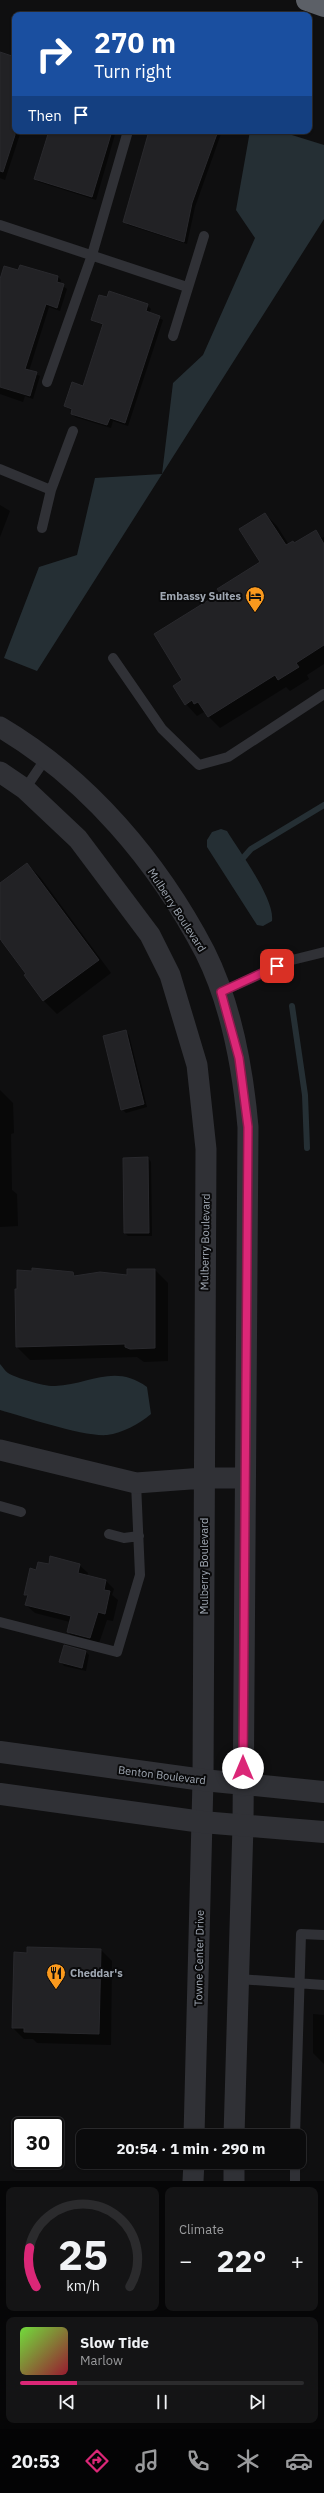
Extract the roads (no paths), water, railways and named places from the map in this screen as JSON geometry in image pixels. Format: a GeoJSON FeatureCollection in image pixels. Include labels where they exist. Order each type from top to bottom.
{"type":"FeatureCollection","features":[{"type":"Feature","properties":{"kind":"highway"},"geometry":{"type":"LineString","coordinates":[[307,0],[324,6]]}},
{"type":"Feature","properties":{"kind":"street","name":"Mulberry Boulevard"},"geometry":{"type":"LineString","coordinates":[[0,727],[46,758],[90,794],[103,808],[163,884],[205,952],[221,992],[239,1058],[248,1127],[244,1478],[243,1825]]}},
{"type":"Feature","properties":{"kind":"street","name":"Mulberry Boulevard"},"geometry":{"type":"LineString","coordinates":[[0,772],[25,789],[78,839],[150,935],[170,975],[197,1065],[206,1149],[203,1780]]}},
{"type":"Feature","properties":{"kind":"street"},"geometry":{"type":"LineString","coordinates":[[0,1450],[136,1483],[204,1478],[244,1478]]}},
{"type":"Feature","properties":{"kind":"street","name":"Benton Boulevard"},"geometry":{"type":"LineString","coordinates":[[0,1752],[203,1780],[324,1792]]}},
{"type":"Feature","properties":{"kind":"street","name":"Towne Center Drive"},"geometry":{"type":"LineString","coordinates":[[194,2129],[203,1780]]}},
{"type":"Feature","properties":{"kind":"street"},"geometry":{"type":"LineString","coordinates":[[0,1794],[202,1822],[324,1832]]}},
{"type":"Feature","properties":{"kind":"street"},"geometry":{"type":"LineString","coordinates":[[234,2129],[243,1825]]}},
{"type":"Feature","properties":{"kind":"street"},"geometry":{"type":"LineString","coordinates":[[193,2181],[194,2169]]}},
{"type":"Feature","properties":{"kind":"street"},"geometry":{"type":"LineString","coordinates":[[234,2169],[234,2181]]}},
{"type":"Feature","properties":{"kind":"lane"},"geometry":{"type":"LineString","coordinates":[[47,382],[92,255],[127,134]]}},
{"type":"Feature","properties":{"kind":"lane"},"geometry":{"type":"LineString","coordinates":[[0,225],[187,286]]}},
{"type":"Feature","properties":{"kind":"lane"},"geometry":{"type":"LineString","coordinates":[[173,336],[187,286],[204,236]]}},
{"type":"Feature","properties":{"kind":"lane"},"geometry":{"type":"LineString","coordinates":[[42,528],[51,490],[73,431]]}},
{"type":"Feature","properties":{"kind":"lane"},"geometry":{"type":"LineString","coordinates":[[0,469],[51,490]]}},
{"type":"Feature","properties":{"kind":"lane"},"geometry":{"type":"LineString","coordinates":[[113,658],[162,729],[199,765],[228,757],[324,694]]}},
{"type":"Feature","properties":{"kind":"lane"},"geometry":{"type":"LineString","coordinates":[[25,789],[46,758]]}},
{"type":"Feature","properties":{"kind":"lane"},"geometry":{"type":"LineString","coordinates":[[221,992],[292,960],[324,952]]}},
{"type":"Feature","properties":{"kind":"lane"},"geometry":{"type":"LineString","coordinates":[[0,1622],[117,1652],[140,1575],[136,1483]]}},
{"type":"Feature","properties":{"kind":"lane"},"geometry":{"type":"LineString","coordinates":[[0,1506],[21,1512]]}},
{"type":"Feature","properties":{"kind":"lane"},"geometry":{"type":"LineString","coordinates":[[108,1534],[124,1538],[139,1536]]}},
{"type":"Feature","properties":{"kind":"lane"},"geometry":{"type":"LineString","coordinates":[[295,2129],[301,1934],[324,1935]]}},
{"type":"Feature","properties":{"kind":"lane"},"geometry":{"type":"LineString","coordinates":[[239,1979],[324,1985]]}},
{"type":"Feature","properties":{"kind":"lane"},"geometry":{"type":"LineString","coordinates":[[295,2169],[295,2181]]}},
{"type":"Feature","properties":{"kind":"waterway"},"geometry":{"type":"LineString","coordinates":[[243,858],[251,849],[324,805]]}},
{"type":"Feature","properties":{"kind":"waterway"},"geometry":{"type":"LineString","coordinates":[[292,1006],[305,1095],[307,1148]]}},
{"type":"Feature","properties":{"kind":"place","name":"Embassy Suites"},"geometry":{"type":"Point","coordinates":[255,613]}},
{"type":"Feature","properties":{"kind":"place","name":"Cheddar's"},"geometry":{"type":"Point","coordinates":[56,1990]}}]}
